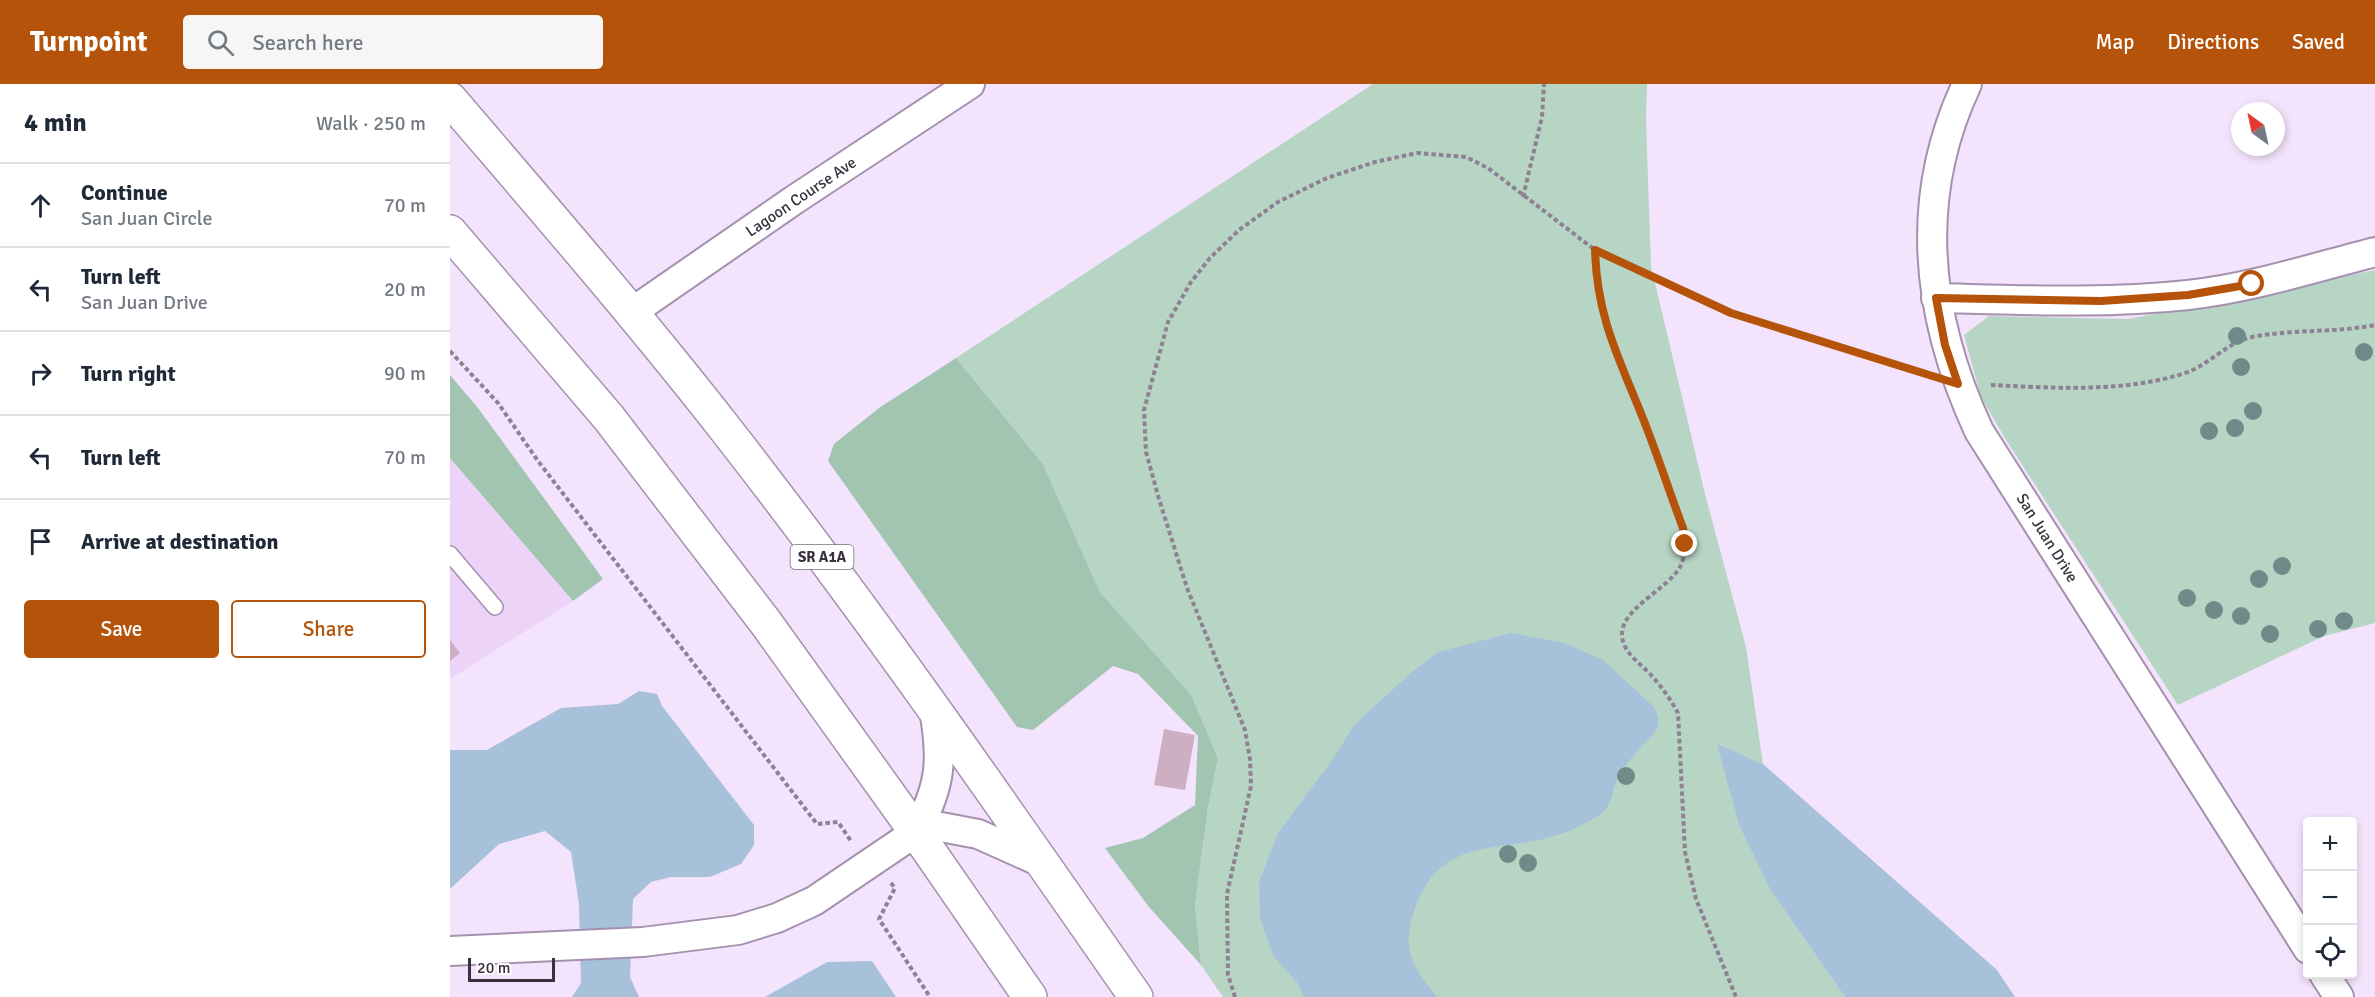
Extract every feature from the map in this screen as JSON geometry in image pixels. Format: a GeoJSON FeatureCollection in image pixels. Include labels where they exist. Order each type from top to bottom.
{"type":"FeatureCollection","features":[{"type":"Feature","properties":{"kind":"main road","name":"SR A1A"},"geometry":{"type":"LineString","coordinates":[[450,99],[632,312],[727,431],[933,709],[1136,997]]}},
{"type":"Feature","properties":{"kind":"main road"},"geometry":{"type":"LineString","coordinates":[[450,232],[609,418],[766,623],[916,832],[1030,997]]}},
{"type":"Feature","properties":{"kind":"street","name":"Lagoon Course Ave"},"geometry":{"type":"LineString","coordinates":[[632,312],[794,200],[970,84]]}},
{"type":"Feature","properties":{"kind":"street","name":"San Juan Drive"},"geometry":{"type":"LineString","coordinates":[[1967,84],[1947,136],[1938,175],[1932,239],[1936,298],[1945,345],[1958,384],[1979,431],[2303,943]]}},
{"type":"Feature","properties":{"kind":"street"},"geometry":{"type":"LineString","coordinates":[[1936,298],[2101,301],[2188,295],[2252,284],[2375,252]]}},
{"type":"Feature","properties":{"kind":"street"},"geometry":{"type":"LineString","coordinates":[[916,832],[929,808],[938,776],[940,748],[933,709]]}},
{"type":"Feature","properties":{"kind":"street"},"geometry":{"type":"LineString","coordinates":[[450,951],[643,942],[738,930],[777,918],[814,901],[916,832],[941,826],[961,830],[1043,863]]}},
{"type":"Feature","properties":{"kind":"street"},"geometry":{"type":"LineString","coordinates":[[2327,979],[2339,997]]}},
{"type":"Feature","properties":{"kind":"lane"},"geometry":{"type":"LineString","coordinates":[[450,554],[495,607]]}},
{"type":"Feature","properties":{"kind":"path"},"geometry":{"type":"LineString","coordinates":[[1523,197],[1542,117],[1544,84]]}},
{"type":"Feature","properties":{"kind":"path"},"geometry":{"type":"LineString","coordinates":[[1235,997],[1228,975],[1227,894],[1251,786],[1250,759],[1245,730],[1187,588],[1146,452],[1144,410],[1168,322],[1191,282],[1210,258],[1239,230],[1278,202],[1327,178],[1375,162],[1417,153],[1466,157],[1488,168],[1595,250],[1731,313],[1958,384],[2040,387],[2129,384],[2189,371],[2228,347],[2250,338],[2309,330],[2344,331],[2375,325]]}},
{"type":"Feature","properties":{"kind":"path"},"geometry":{"type":"LineString","coordinates":[[1595,250],[1596,285],[1604,323],[1643,419],[1683,528],[1685,544],[1681,565],[1672,578],[1627,618],[1622,630],[1622,641],[1627,652],[1670,697],[1678,713],[1685,852],[1696,899],[1736,997]]}},
{"type":"Feature","properties":{"kind":"path"},"geometry":{"type":"LineString","coordinates":[[450,351],[498,403],[538,461],[817,824],[838,822],[847,837],[895,888],[879,919],[930,997]]}},
{"type":"Feature","properties":{"kind":"shaded area"},"geometry":{"type":"Polygon","coordinates":[[[450,458],[573,601],[450,679],[450,458]]]}},
{"type":"Feature","properties":{"kind":"green space"},"geometry":{"type":"Polygon","coordinates":[[[1373,84],[1647,84],[1651,266],[1705,494],[1746,647],[1763,764],[1718,745],[1771,891],[1845,997],[1223,997],[1201,965],[1195,905],[1208,808],[1218,759],[1140,638],[1100,592],[1043,464],[956,358],[1373,84]]]}},
{"type":"Feature","properties":{"kind":"green space"},"geometry":{"type":"Polygon","coordinates":[[[2375,270],[2375,623],[2324,636],[2178,705],[2006,440],[1981,397],[1964,335],[1989,316],[2128,319],[2375,270]]]}},
{"type":"Feature","properties":{"kind":"green space"},"geometry":{"type":"Polygon","coordinates":[[[956,358],[1043,464],[1100,592],[1191,695],[1218,759],[1208,808],[1195,905],[1201,965],[1149,907],[1105,848],[1143,838],[1195,805],[1198,736],[1138,674],[1113,666],[1033,730],[1017,727],[828,461],[834,444],[879,408],[956,358]]]}},
{"type":"Feature","properties":{"kind":"green space"},"geometry":{"type":"Polygon","coordinates":[[[450,375],[478,408],[603,579],[573,601],[450,458],[450,375]]]}},
{"type":"Feature","properties":{"kind":"water"},"geometry":{"type":"Polygon","coordinates":[[[1511,633],[1564,643],[1603,660],[1654,707],[1658,726],[1622,770],[1609,804],[1598,816],[1561,834],[1474,851],[1456,858],[1440,869],[1425,886],[1410,924],[1409,947],[1421,977],[1437,997],[1304,997],[1297,982],[1274,957],[1260,918],[1259,882],[1278,833],[1335,756],[1354,725],[1413,671],[1438,652],[1511,633]]]}},
{"type":"Feature","properties":{"kind":"water"},"geometry":{"type":"Polygon","coordinates":[[[639,691],[657,694],[662,706],[754,825],[754,845],[741,864],[710,877],[671,877],[651,882],[633,899],[630,977],[639,997],[572,997],[581,983],[579,904],[571,852],[545,831],[499,844],[450,889],[450,750],[487,750],[561,708],[618,704],[639,691]]]}},
{"type":"Feature","properties":{"kind":"water"},"geometry":{"type":"Polygon","coordinates":[[[1717,744],[1763,764],[1997,970],[2015,997],[1845,997],[1771,891],[1739,825],[1717,744]]]}},
{"type":"Feature","properties":{"kind":"water"},"geometry":{"type":"Polygon","coordinates":[[[872,961],[896,997],[765,997],[827,962],[872,961]]]}},
{"type":"Feature","properties":{"kind":"building"},"geometry":{"type":"Polygon","coordinates":[[[450,640],[460,653],[450,661],[450,640]]]}},
{"type":"Feature","properties":{"kind":"building"},"geometry":{"type":"Polygon","coordinates":[[[1164,729],[1195,735],[1185,790],[1154,785],[1164,729]]]}},
{"type":"Feature","properties":{"kind":"route"},"geometry":{"type":"LineString","coordinates":[[1685,544],[1683,528],[1643,419],[1604,323],[1596,285],[1595,250],[1731,313],[1958,384],[1945,345],[1936,298],[2101,301],[2188,295],[2252,284]]}}]}
